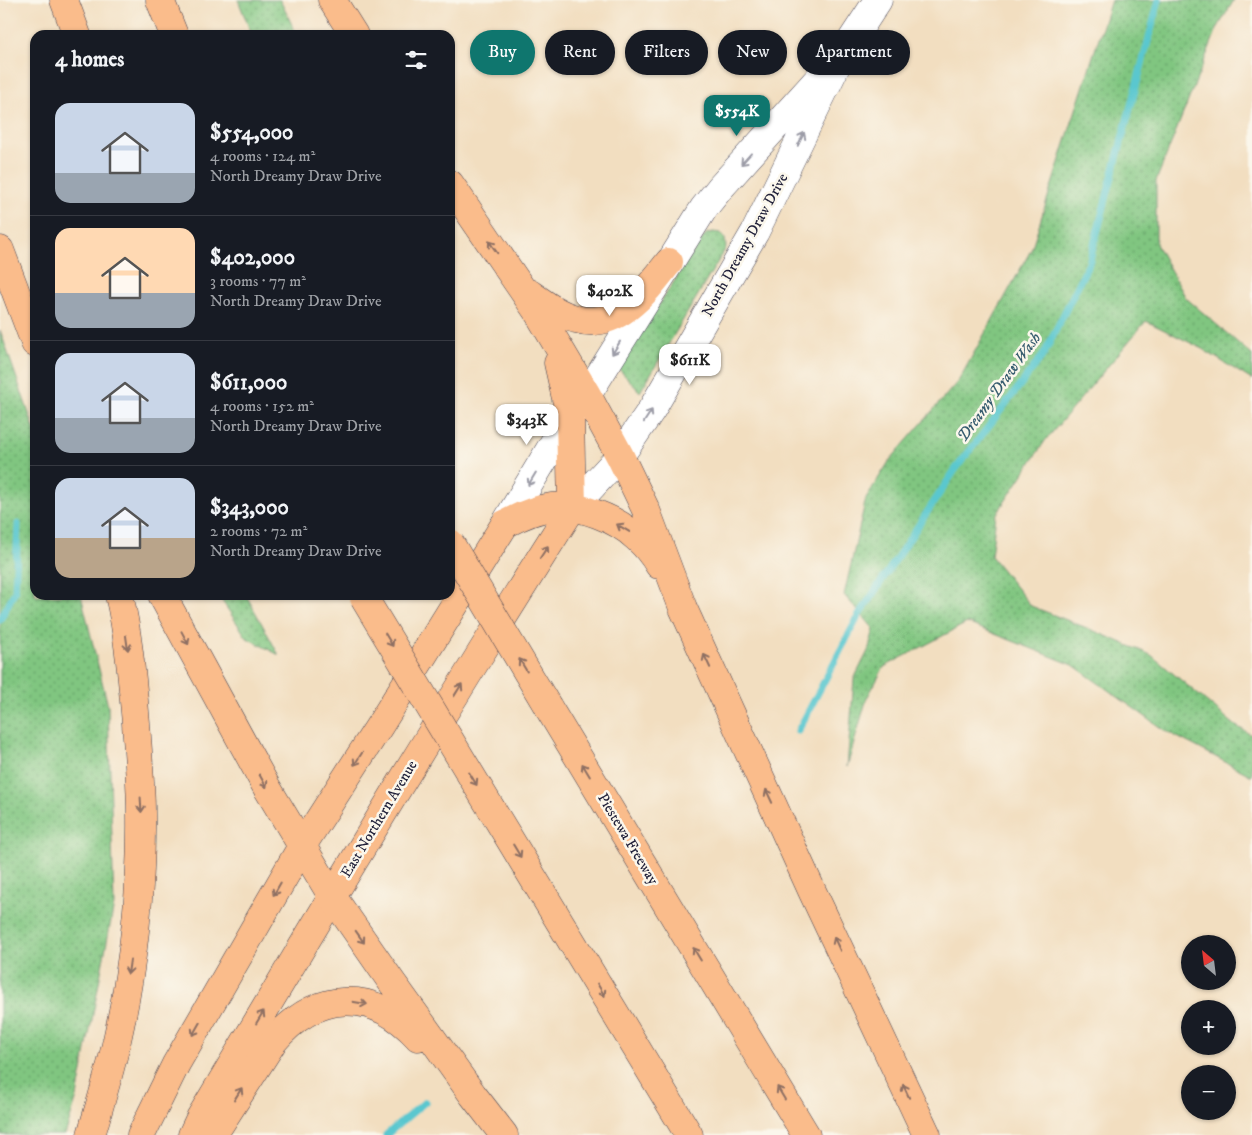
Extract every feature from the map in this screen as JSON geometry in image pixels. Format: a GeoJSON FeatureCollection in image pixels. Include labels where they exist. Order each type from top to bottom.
{"type":"FeatureCollection","features":[{"type":"Feature","properties":{"kind":"main road"},"geometry":{"type":"LineString","coordinates":[[64,0],[75,30]]}},
{"type":"Feature","properties":{"kind":"main road"},"geometry":{"type":"LineString","coordinates":[[160,0],[172,30]]}},
{"type":"Feature","properties":{"kind":"main road"},"geometry":{"type":"LineString","coordinates":[[332,0],[351,30]]}},
{"type":"Feature","properties":{"kind":"main road"},"geometry":{"type":"LineString","coordinates":[[455,191],[539,314],[588,395],[646,510],[682,608]]}},
{"type":"Feature","properties":{"kind":"main road"},"geometry":{"type":"LineString","coordinates":[[0,250],[30,330]]}},
{"type":"Feature","properties":{"kind":"main road"},"geometry":{"type":"LineString","coordinates":[[521,287],[546,305],[570,317],[584,321],[610,318],[634,303],[649,288],[669,262]]}},
{"type":"Feature","properties":{"kind":"main road"},"geometry":{"type":"LineString","coordinates":[[539,314],[558,364],[570,416],[572,508]]}},
{"type":"Feature","properties":{"kind":"main road"},"geometry":{"type":"LineString","coordinates":[[140,1135],[176,1064],[302,846],[505,524],[536,510],[554,507],[572,508],[592,513],[613,522],[637,537],[654,557],[682,608],[813,894],[927,1135]]}},
{"type":"Feature","properties":{"kind":"main road","name":"East Northern Avenue"},"geometry":{"type":"LineString","coordinates":[[192,1135],[200,1118],[332,896],[572,508]]}},
{"type":"Feature","properties":{"kind":"main road","name":"Piestewa Freeway"},"geometry":{"type":"LineString","coordinates":[[455,551],[806,1135]]}},
{"type":"Feature","properties":{"kind":"main road"},"geometry":{"type":"LineString","coordinates":[[91,1135],[117,1039],[130,968],[140,856],[141,813],[134,708],[127,639],[120,600]]}},
{"type":"Feature","properties":{"kind":"main road"},"geometry":{"type":"LineString","coordinates":[[165,600],[256,770],[332,896],[473,1095],[504,1135]]}},
{"type":"Feature","properties":{"kind":"main road"},"geometry":{"type":"LineString","coordinates":[[365,600],[689,1135]]}},
{"type":"Feature","properties":{"kind":"main road"},"geometry":{"type":"LineString","coordinates":[[213,1135],[250,1075],[284,1029],[297,1018],[326,1004],[350,1001],[362,1003],[374,1006],[395,1016],[411,1030],[473,1095]]}},
{"type":"Feature","properties":{"kind":"street","name":"North Dreamy Draw Drive"},"geometry":{"type":"LineString","coordinates":[[858,30],[878,0]]}},
{"type":"Feature","properties":{"kind":"street","name":"North Dreamy Draw Drive"},"geometry":{"type":"LineString","coordinates":[[505,524],[570,416],[588,395],[704,208],[821,75]]}},
{"type":"Feature","properties":{"kind":"street","name":"North Dreamy Draw Drive"},"geometry":{"type":"LineString","coordinates":[[572,508],[620,456],[652,409],[755,232],[833,75]]}},
{"type":"Feature","properties":{"kind":"green space"},"geometry":{"type":"Polygon","coordinates":[[[238,0],[280,0],[295,30],[250,30],[238,0]]]}},
{"type":"Feature","properties":{"kind":"green space"},"geometry":{"type":"Polygon","coordinates":[[[1111,0],[1234,0],[1217,29],[1156,181],[1156,244],[1186,298],[1252,355],[1252,380],[1199,347],[1146,321],[1045,441],[996,515],[991,556],[1031,606],[1151,655],[1236,726],[1252,735],[1252,776],[1164,730],[1073,665],[967,623],[884,667],[867,698],[847,767],[854,679],[868,651],[874,629],[844,595],[866,498],[890,460],[959,380],[1031,250],[1111,0]]]}},
{"type":"Feature","properties":{"kind":"green space"},"geometry":{"type":"Polygon","coordinates":[[[713,232],[721,233],[725,239],[726,248],[640,392],[618,368],[699,243],[706,234],[713,232]]]}},
{"type":"Feature","properties":{"kind":"green space"},"geometry":{"type":"Polygon","coordinates":[[[0,330],[30,417],[30,600],[82,600],[108,706],[114,905],[77,1097],[65,1135],[0,1135],[0,330]]]}},
{"type":"Feature","properties":{"kind":"green space"},"geometry":{"type":"Polygon","coordinates":[[[221,600],[249,600],[279,655],[247,638],[221,600]]]}},
{"type":"Feature","properties":{"kind":"waterway","name":"Dreamy Draw Wash"},"geometry":{"type":"LineString","coordinates":[[798,731],[859,615],[955,470],[1044,354],[1089,263],[1159,0]]}},
{"type":"Feature","properties":{"kind":"waterway"},"geometry":{"type":"LineString","coordinates":[[0,620],[15,591],[18,524]]}},
{"type":"Feature","properties":{"kind":"waterway","name":"Dreamy Draw Wash"},"geometry":{"type":"LineString","coordinates":[[386,1135],[425,1102]]}}]}
